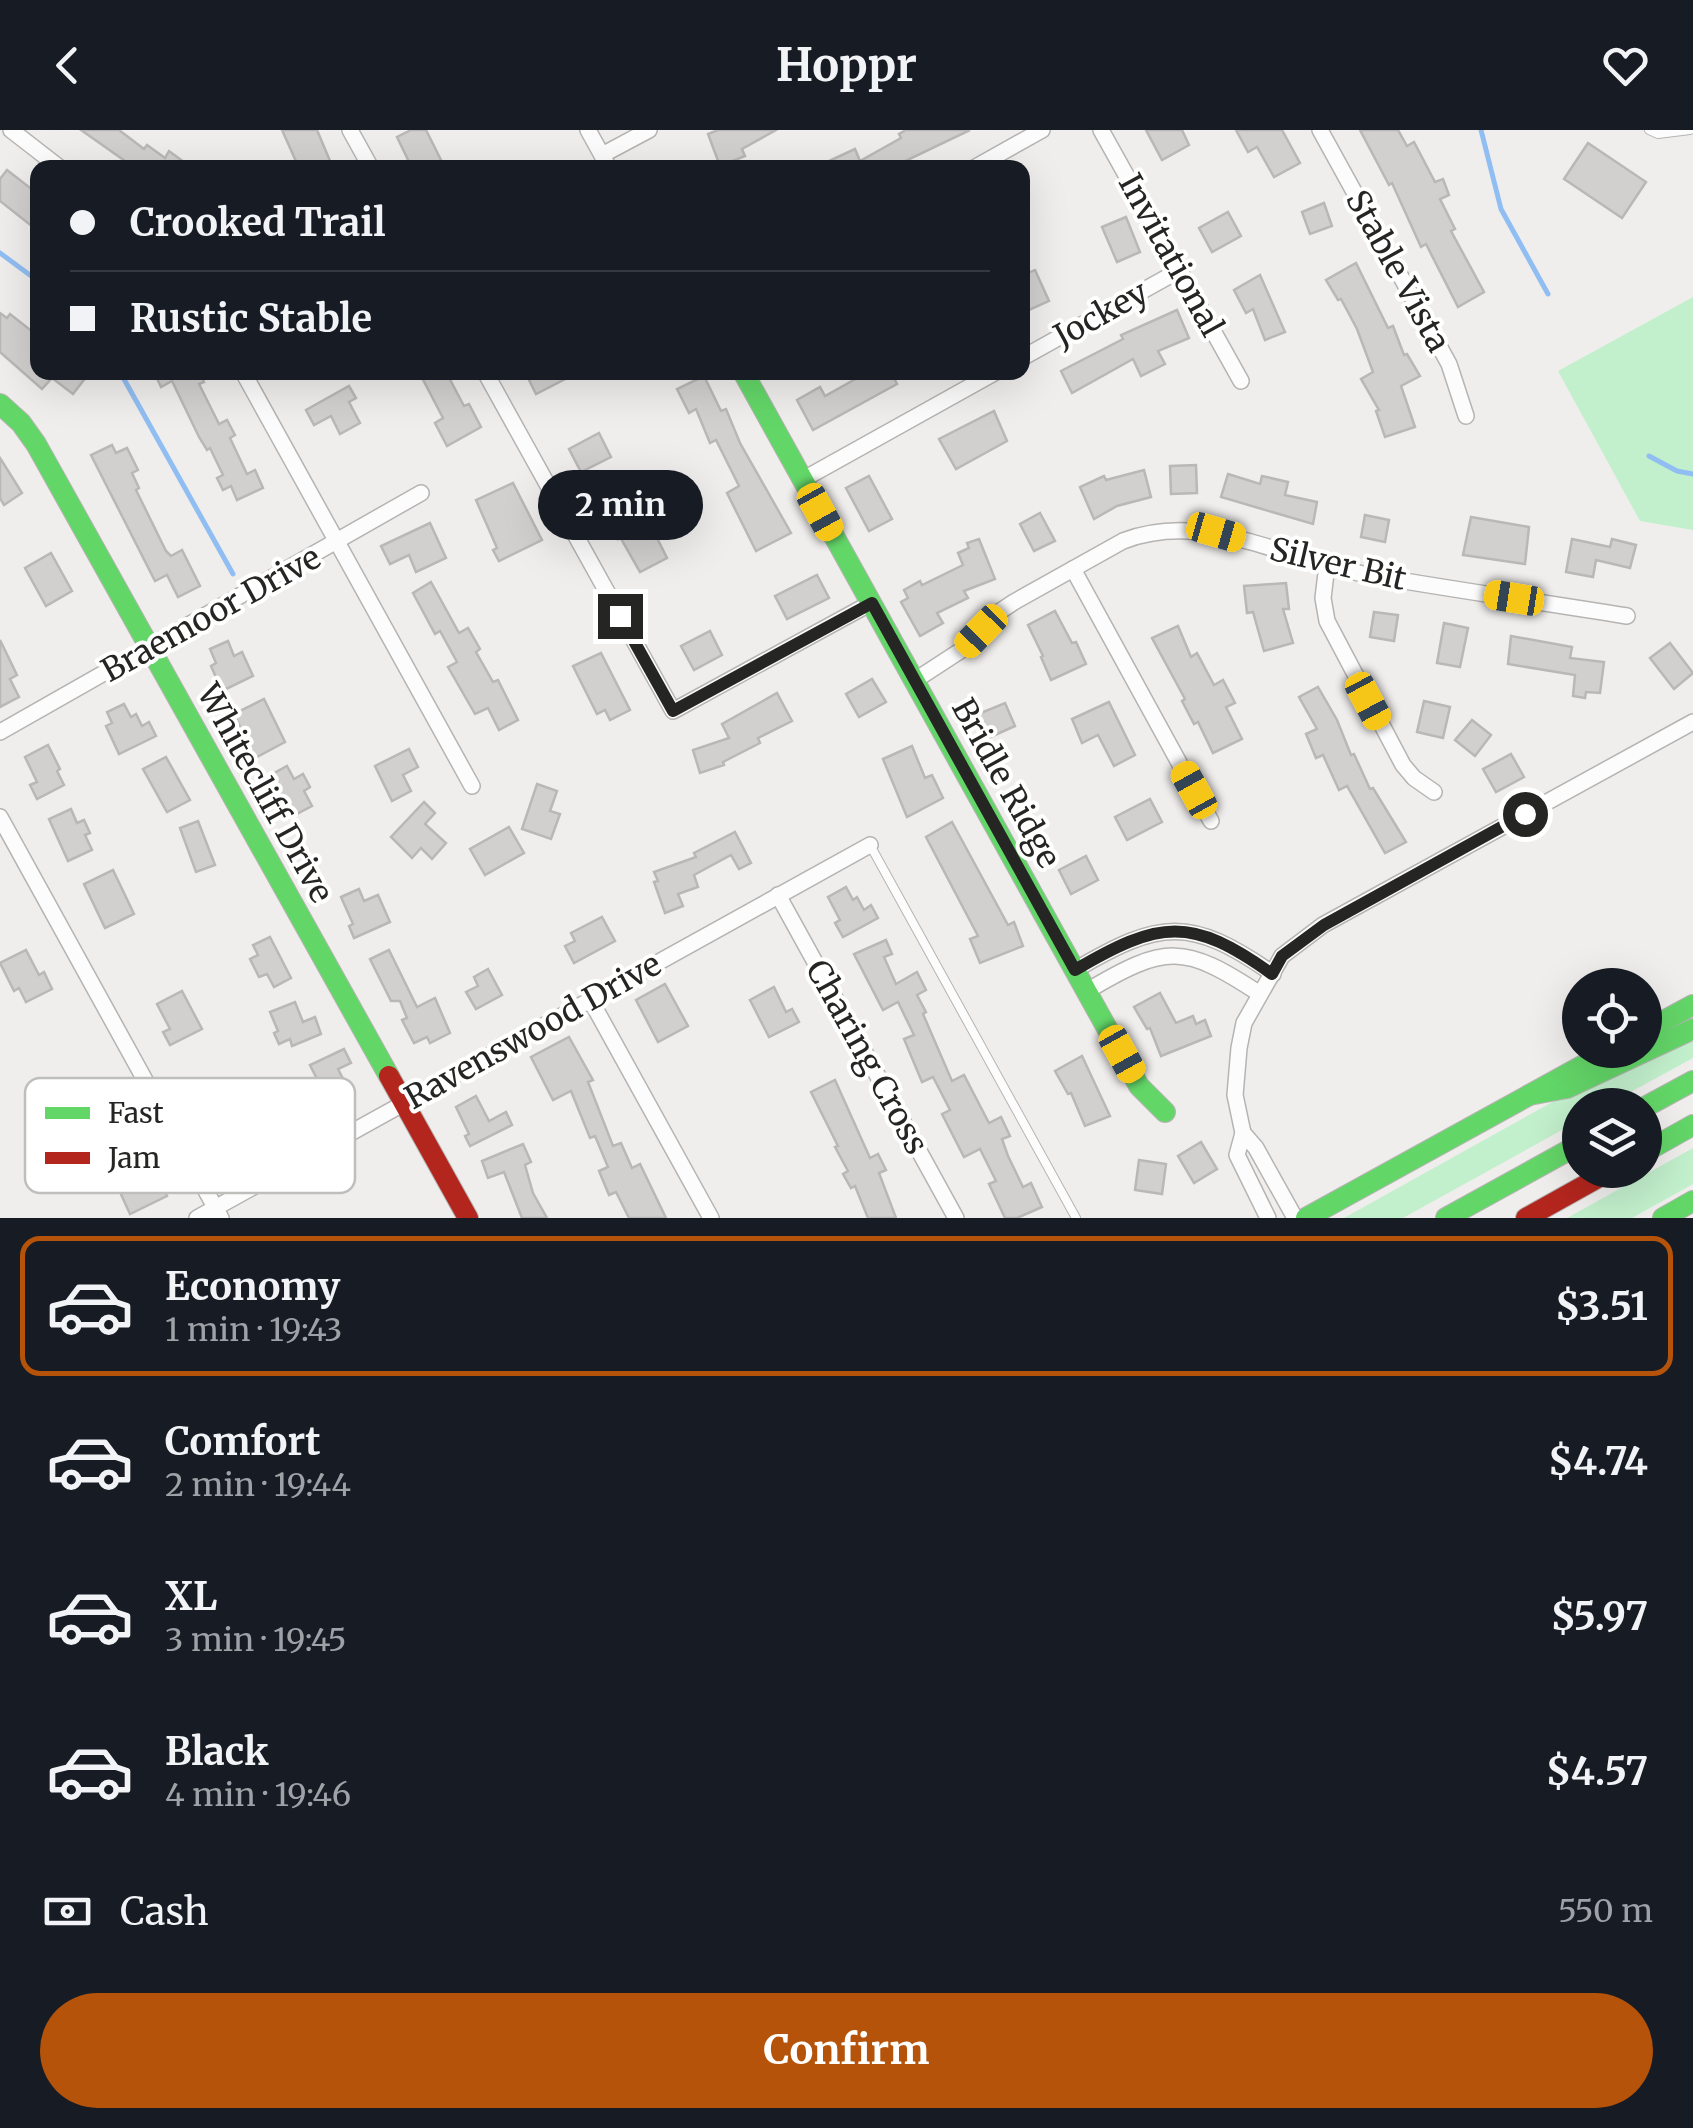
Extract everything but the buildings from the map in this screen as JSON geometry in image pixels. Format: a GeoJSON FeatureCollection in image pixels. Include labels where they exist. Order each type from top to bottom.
{"type":"FeatureCollection","features":[{"type":"Feature","properties":{"kind":"main road","name":"Bridle Ridge"},"geometry":{"type":"LineString","coordinates":[[747,380],[1139,1086],[1165,1112]]}},
{"type":"Feature","properties":{"kind":"main road","name":"Whitecliff Drive"},"geometry":{"type":"LineString","coordinates":[[0,404],[21,422],[36,444],[468,1218]]}},
{"type":"Feature","properties":{"kind":"main road"},"geometry":{"type":"LineString","coordinates":[[1662,1022],[1693,1005]]}},
{"type":"Feature","properties":{"kind":"main road"},"geometry":{"type":"LineString","coordinates":[[1529,1095],[1568,1088],[1693,1029]]}},
{"type":"Feature","properties":{"kind":"main road"},"geometry":{"type":"LineString","coordinates":[[1306,1218],[1578,1068]]}},
{"type":"Feature","properties":{"kind":"main road"},"geometry":{"type":"LineString","coordinates":[[1662,1098],[1693,1081]]}},
{"type":"Feature","properties":{"kind":"main road"},"geometry":{"type":"LineString","coordinates":[[1662,1142],[1693,1125]]}},
{"type":"Feature","properties":{"kind":"main road"},"geometry":{"type":"LineString","coordinates":[[1446,1218],[1562,1154]]}},
{"type":"Feature","properties":{"kind":"main road"},"geometry":{"type":"LineString","coordinates":[[1526,1218],[1580,1188]]}},
{"type":"Feature","properties":{"kind":"main road"},"geometry":{"type":"LineString","coordinates":[[1663,1218],[1693,1202]]}},
{"type":"Feature","properties":{"kind":"street"},"geometry":{"type":"LineString","coordinates":[[10,130],[49,160]]}},
{"type":"Feature","properties":{"kind":"street"},"geometry":{"type":"LineString","coordinates":[[350,130],[366,160]]}},
{"type":"Feature","properties":{"kind":"street"},"geometry":{"type":"LineString","coordinates":[[588,130],[605,160]]}},
{"type":"Feature","properties":{"kind":"street"},"geometry":{"type":"LineString","coordinates":[[607,160],[649,130]]}},
{"type":"Feature","properties":{"kind":"street"},"geometry":{"type":"LineString","coordinates":[[988,160],[1042,130]]}},
{"type":"Feature","properties":{"kind":"street","name":"Invitational"},"geometry":{"type":"LineString","coordinates":[[1102,130],[1241,381]]}},
{"type":"Feature","properties":{"kind":"street","name":"Stable Vista"},"geometry":{"type":"LineString","coordinates":[[1320,130],[1449,364],[1466,416]]}},
{"type":"Feature","properties":{"kind":"street","name":"Jockey"},"geometry":{"type":"LineString","coordinates":[[1030,354],[1180,270]]}},
{"type":"Feature","properties":{"kind":"street"},"geometry":{"type":"LineString","coordinates":[[246,380],[472,786]]}},
{"type":"Feature","properties":{"kind":"street"},"geometry":{"type":"LineString","coordinates":[[489,380],[673,711],[872,603]]}},
{"type":"Feature","properties":{"kind":"street"},"geometry":{"type":"LineString","coordinates":[[802,480],[982,380]]}},
{"type":"Feature","properties":{"kind":"street","name":"Braemoor Drive"},"geometry":{"type":"LineString","coordinates":[[0,732],[338,543],[421,492]]}},
{"type":"Feature","properties":{"kind":"street","name":"Silver Bit"},"geometry":{"type":"LineString","coordinates":[[914,681],[963,649],[999,612],[1122,541],[1174,529],[1216,532],[1365,574],[1627,616]]}},
{"type":"Feature","properties":{"kind":"street"},"geometry":{"type":"LineString","coordinates":[[1326,565],[1324,608],[1334,636],[1403,765],[1434,792]]}},
{"type":"Feature","properties":{"kind":"street"},"geometry":{"type":"LineString","coordinates":[[1073,570],[1211,822]]}},
{"type":"Feature","properties":{"kind":"street"},"geometry":{"type":"LineString","coordinates":[[1268,1218],[1237,1155],[1243,1133],[1236,1094],[1244,1024],[1282,956],[1324,925],[1693,722]]}},
{"type":"Feature","properties":{"kind":"street"},"geometry":{"type":"LineString","coordinates":[[0,816],[144,1078]]}},
{"type":"Feature","properties":{"kind":"street","name":"Ravenswood Drive"},"geometry":{"type":"LineString","coordinates":[[355,1132],[870,845]]}},
{"type":"Feature","properties":{"kind":"street","name":"Charing Cross"},"geometry":{"type":"LineString","coordinates":[[778,895],[956,1218]]}},
{"type":"Feature","properties":{"kind":"street"},"geometry":{"type":"LineString","coordinates":[[1075,970],[1128,940],[1181,931],[1220,940],[1272,974]]}},
{"type":"Feature","properties":{"kind":"street"},"geometry":{"type":"LineString","coordinates":[[1087,991],[1137,963],[1176,956],[1210,963],[1260,994]]}},
{"type":"Feature","properties":{"kind":"street"},"geometry":{"type":"LineString","coordinates":[[590,999],[711,1218]]}},
{"type":"Feature","properties":{"kind":"street"},"geometry":{"type":"LineString","coordinates":[[1243,1133],[1256,1148],[1295,1218]]}},
{"type":"Feature","properties":{"kind":"street","name":"Ravenswood Drive"},"geometry":{"type":"LineString","coordinates":[[197,1218],[218,1213],[252,1193]]}},
{"type":"Feature","properties":{"kind":"lane"},"geometry":{"type":"LineString","coordinates":[[1649,130],[1658,134],[1690,130]]}},
{"type":"Feature","properties":{"kind":"lane"},"geometry":{"type":"LineString","coordinates":[[870,845],[1076,1218]]}},
{"type":"Feature","properties":{"kind":"green space"},"geometry":{"type":"Polygon","coordinates":[[[1693,297],[1693,530],[1640,521],[1558,371],[1693,297]]]}},
{"type":"Feature","properties":{"kind":"green space"},"geometry":{"type":"Polygon","coordinates":[[[1693,1035],[1693,1058],[1638,1088],[1580,1088],[1623,1068],[1662,1068],[1662,1050],[1693,1035]]]}},
{"type":"Feature","properties":{"kind":"green space"},"geometry":{"type":"Polygon","coordinates":[[[1562,1097],[1562,1130],[1403,1218],[1344,1218],[1562,1097]]]}},
{"type":"Feature","properties":{"kind":"green space"},"geometry":{"type":"Polygon","coordinates":[[[1693,1148],[1693,1184],[1632,1218],[1567,1218],[1621,1188],[1662,1188],[1662,1165],[1693,1148]]]}},
{"type":"Feature","properties":{"kind":"waterway"},"geometry":{"type":"LineString","coordinates":[[1481,130],[1501,209],[1548,294]]}},
{"type":"Feature","properties":{"kind":"waterway"},"geometry":{"type":"LineString","coordinates":[[0,253],[30,275]]}},
{"type":"Feature","properties":{"kind":"waterway"},"geometry":{"type":"LineString","coordinates":[[124,380],[233,574]]}},
{"type":"Feature","properties":{"kind":"waterway"},"geometry":{"type":"LineString","coordinates":[[1649,456],[1677,471],[1693,474]]}},
{"type":"Feature","properties":{"kind":"traffic: fast"},"geometry":{"type":"LineString","coordinates":[[747,380],[1139,1086],[1165,1112]]}},
{"type":"Feature","properties":{"kind":"traffic: fast"},"geometry":{"type":"LineString","coordinates":[[0,404],[36,444],[389,1076]]}},
{"type":"Feature","properties":{"kind":"traffic: fast"},"geometry":{"type":"LineString","coordinates":[[1662,1022],[1693,1005]]}},
{"type":"Feature","properties":{"kind":"traffic: fast"},"geometry":{"type":"LineString","coordinates":[[1529,1095],[1567,1088],[1693,1029]]}},
{"type":"Feature","properties":{"kind":"traffic: fast"},"geometry":{"type":"LineString","coordinates":[[1306,1218],[1578,1068]]}},
{"type":"Feature","properties":{"kind":"traffic: fast"},"geometry":{"type":"LineString","coordinates":[[1662,1098],[1693,1081]]}},
{"type":"Feature","properties":{"kind":"traffic: fast"},"geometry":{"type":"LineString","coordinates":[[1662,1142],[1693,1125]]}},
{"type":"Feature","properties":{"kind":"traffic: fast"},"geometry":{"type":"LineString","coordinates":[[1446,1218],[1562,1154]]}},
{"type":"Feature","properties":{"kind":"traffic: fast"},"geometry":{"type":"LineString","coordinates":[[1663,1218],[1693,1201]]}},
{"type":"Feature","properties":{"kind":"traffic: jam"},"geometry":{"type":"LineString","coordinates":[[389,1076],[468,1218]]}},
{"type":"Feature","properties":{"kind":"traffic: jam"},"geometry":{"type":"LineString","coordinates":[[1526,1218],[1580,1188]]}},
{"type":"Feature","properties":{"kind":"route"},"geometry":{"type":"LineString","coordinates":[[620,616],[673,711],[872,603],[1075,970],[1128,940],[1181,931],[1220,940],[1272,974],[1282,956],[1324,925],[1525,814]]}}]}
